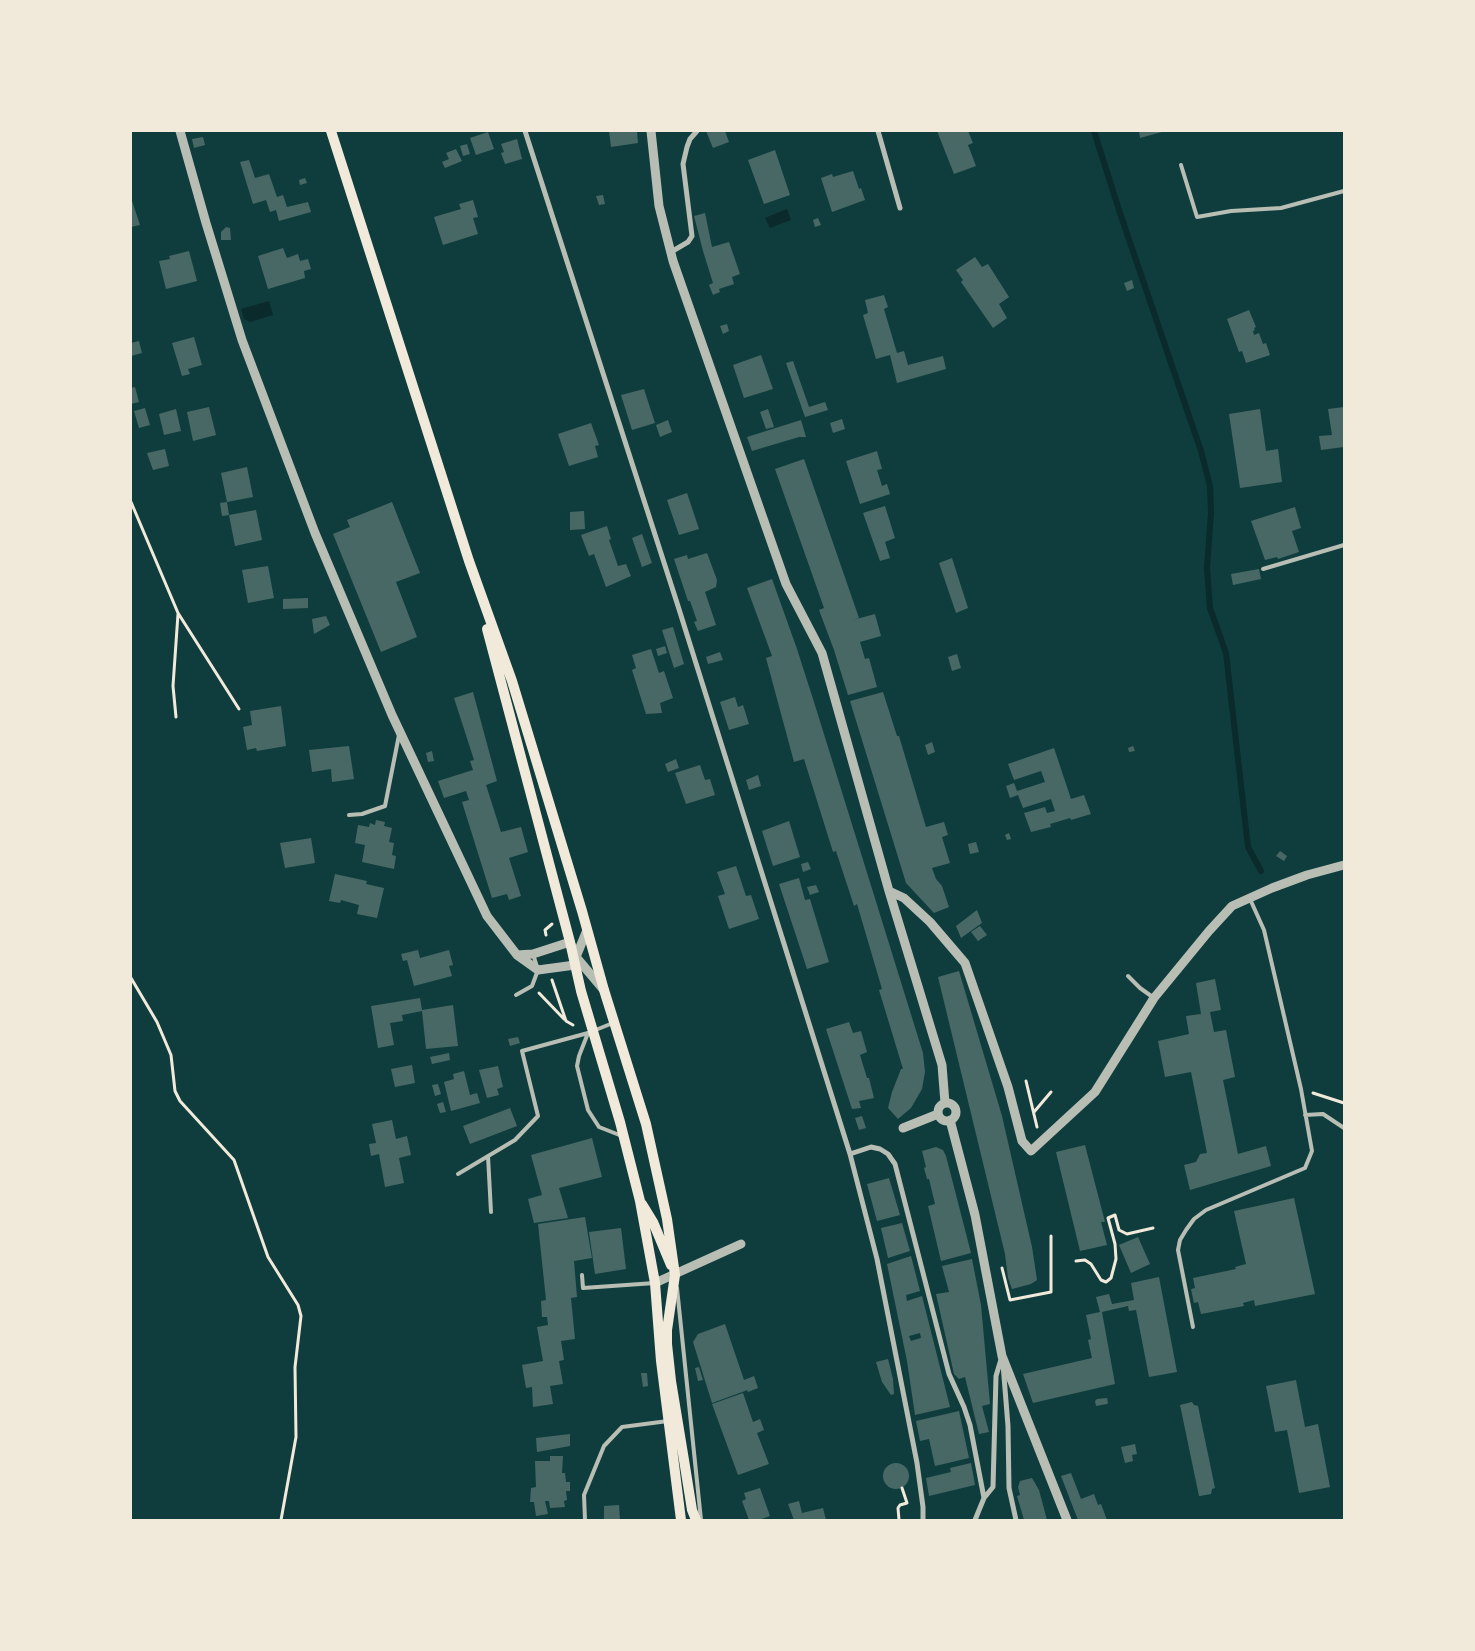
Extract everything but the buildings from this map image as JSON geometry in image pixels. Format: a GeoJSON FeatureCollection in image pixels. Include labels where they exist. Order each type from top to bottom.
{"type":"FeatureCollection","features":[{"type":"Feature","properties":{"kind":"main road"},"geometry":{"type":"LineString","coordinates":[[330,131],[469,561],[512,680],[646,1124],[667,1219],[676,1275],[667,1344],[681,1520]]}},
{"type":"Feature","properties":{"kind":"main road"},"geometry":{"type":"LineString","coordinates":[[469,561],[576,961],[591,1032],[624,1137],[640,1201],[655,1283],[661,1361],[692,1510],[696,1520]]}},
{"type":"Feature","properties":{"kind":"main road"},"geometry":{"type":"LineString","coordinates":[[640,1201],[653,1222],[663,1249],[676,1275]]}},
{"type":"Feature","properties":{"kind":"street"},"geometry":{"type":"LineString","coordinates":[[180,131],[242,340],[315,533],[400,733],[487,916],[517,955],[538,970],[576,961]]}},
{"type":"Feature","properties":{"kind":"street"},"geometry":{"type":"LineString","coordinates":[[524,131],[675,596],[850,1154],[877,1258],[917,1463],[923,1520]]}},
{"type":"Feature","properties":{"kind":"street"},"geometry":{"type":"LineString","coordinates":[[651,131],[659,206],[671,252],[786,584],[822,653],[889,891],[942,1064],[945,1103]]}},
{"type":"Feature","properties":{"kind":"street"},"geometry":{"type":"LineString","coordinates":[[671,252],[688,242],[692,236],[683,164],[690,139],[697,131]]}},
{"type":"Feature","properties":{"kind":"street"},"geometry":{"type":"LineString","coordinates":[[878,131],[900,208]]}},
{"type":"Feature","properties":{"kind":"street"},"geometry":{"type":"LineString","coordinates":[[889,891],[904,898],[930,922],[965,962],[1008,1087],[1022,1142],[1031,1151],[1095,1092],[1154,998],[1232,906],[1250,897],[1306,876],[1344,865]]}},
{"type":"Feature","properties":{"kind":"street"},"geometry":{"type":"LineString","coordinates":[[576,961],[588,930]]}},
{"type":"Feature","properties":{"kind":"street"},"geometry":{"type":"LineString","coordinates":[[517,955],[533,954],[570,942]]}},
{"type":"Feature","properties":{"kind":"street"},"geometry":{"type":"LineString","coordinates":[[576,961],[604,990]]}},
{"type":"Feature","properties":{"kind":"street"},"geometry":{"type":"LineString","coordinates":[[945,1103],[951,1104],[955,1108],[955,1116],[950,1120],[944,1121],[938,1114],[940,1106],[945,1103]]}},
{"type":"Feature","properties":{"kind":"street"},"geometry":{"type":"LineString","coordinates":[[903,1128],[938,1114]]}},
{"type":"Feature","properties":{"kind":"street"},"geometry":{"type":"LineString","coordinates":[[950,1120],[974,1216],[1002,1356],[1008,1426],[1009,1488],[1016,1520]]}},
{"type":"Feature","properties":{"kind":"street"},"geometry":{"type":"LineString","coordinates":[[850,1154],[871,1147],[880,1149],[888,1154],[896,1164],[948,1374],[964,1407],[970,1425],[984,1498]]}},
{"type":"Feature","properties":{"kind":"street"},"geometry":{"type":"LineString","coordinates":[[655,1283],[742,1244]]}},
{"type":"Feature","properties":{"kind":"street"},"geometry":{"type":"LineString","coordinates":[[975,1520],[984,1498],[993,1487],[996,1376],[1002,1356]]}},
{"type":"Feature","properties":{"kind":"street"},"geometry":{"type":"LineString","coordinates":[[1002,1356],[1067,1520]]}},
{"type":"Feature","properties":{"kind":"lane"},"geometry":{"type":"LineString","coordinates":[[1181,165],[1197,217],[1231,211],[1281,208],[1344,191]]}},
{"type":"Feature","properties":{"kind":"lane"},"geometry":{"type":"LineString","coordinates":[[1263,569],[1344,546]]}},
{"type":"Feature","properties":{"kind":"lane"},"geometry":{"type":"LineString","coordinates":[[349,814],[362,814],[385,806],[400,733]]}},
{"type":"Feature","properties":{"kind":"lane"},"geometry":{"type":"LineString","coordinates":[[1193,1327],[1178,1250],[1180,1240],[1194,1219],[1206,1210],[1305,1168],[1312,1151],[1301,1089],[1264,930],[1250,897]]}},
{"type":"Feature","properties":{"kind":"lane"},"geometry":{"type":"LineString","coordinates":[[516,995],[532,986],[538,970],[533,954]]}},
{"type":"Feature","properties":{"kind":"lane"},"geometry":{"type":"LineString","coordinates":[[1128,976],[1154,998]]}},
{"type":"Feature","properties":{"kind":"lane"},"geometry":{"type":"LineString","coordinates":[[458,1174],[515,1140],[538,1116],[522,1051],[591,1032],[614,1023]]}},
{"type":"Feature","properties":{"kind":"lane"},"geometry":{"type":"LineString","coordinates":[[591,1032],[579,1056],[578,1066],[588,1110],[599,1127],[624,1137]]}},
{"type":"Feature","properties":{"kind":"lane"},"geometry":{"type":"LineString","coordinates":[[1306,1115],[1322,1114],[1336,1121],[1344,1128]]}},
{"type":"Feature","properties":{"kind":"lane"},"geometry":{"type":"LineString","coordinates":[[488,1156],[491,1212]]}},
{"type":"Feature","properties":{"kind":"lane"},"geometry":{"type":"LineString","coordinates":[[582,1275],[583,1288],[655,1283]]}},
{"type":"Feature","properties":{"kind":"lane"},"geometry":{"type":"LineString","coordinates":[[676,1275],[701,1520]]}},
{"type":"Feature","properties":{"kind":"lane"},"geometry":{"type":"LineString","coordinates":[[585,1520],[584,1495],[604,1446],[622,1427],[673,1420]]}},
{"type":"Feature","properties":{"kind":"path"},"geometry":{"type":"LineString","coordinates":[[131,502],[178,613],[239,709]]}},
{"type":"Feature","properties":{"kind":"path"},"geometry":{"type":"LineString","coordinates":[[176,717],[173,686],[178,613]]}},
{"type":"Feature","properties":{"kind":"path"},"geometry":{"type":"LineString","coordinates":[[131,978],[157,1022],[171,1055],[175,1091],[180,1101],[234,1160],[268,1257],[298,1305],[301,1316],[295,1366],[296,1437],[281,1520]]}},
{"type":"Feature","properties":{"kind":"path"},"geometry":{"type":"LineString","coordinates":[[552,980],[566,1021]]}},
{"type":"Feature","properties":{"kind":"path"},"geometry":{"type":"LineString","coordinates":[[532,986],[566,1021],[591,1032]]}},
{"type":"Feature","properties":{"kind":"path"},"geometry":{"type":"LineString","coordinates":[[1026,1081],[1038,1128]]}},
{"type":"Feature","properties":{"kind":"path"},"geometry":{"type":"LineString","coordinates":[[1301,1089],[1344,1103]]}},
{"type":"Feature","properties":{"kind":"path"},"geometry":{"type":"LineString","coordinates":[[1034,1112],[1051,1092]]}},
{"type":"Feature","properties":{"kind":"path"},"geometry":{"type":"LineString","coordinates":[[1076,1261],[1085,1260],[1092,1264],[1101,1280],[1106,1282],[1111,1278],[1116,1259],[1108,1218],[1116,1215],[1119,1230],[1127,1234],[1154,1228]]}},
{"type":"Feature","properties":{"kind":"path"},"geometry":{"type":"LineString","coordinates":[[1010,1300],[1051,1292],[1051,1236]]}},
{"type":"Feature","properties":{"kind":"path"},"geometry":{"type":"LineString","coordinates":[[899,1520],[898,1508],[900,1505],[907,1503],[902,1488]]}},
{"type":"Feature","properties":{"kind":"water"},"geometry":{"type":"Polygon","coordinates":[[[787,209],[791,220],[770,228],[765,218],[787,209]]]}},
{"type":"Feature","properties":{"kind":"water"},"geometry":{"type":"Polygon","coordinates":[[[269,301],[273,315],[250,322],[244,319],[241,309],[269,301]]]}},
{"type":"Feature","properties":{"kind":"waterway"},"geometry":{"type":"LineString","coordinates":[[1094,131],[1201,451],[1210,486],[1211,513],[1207,568],[1210,608],[1226,653],[1248,847],[1261,871]]}}]}
